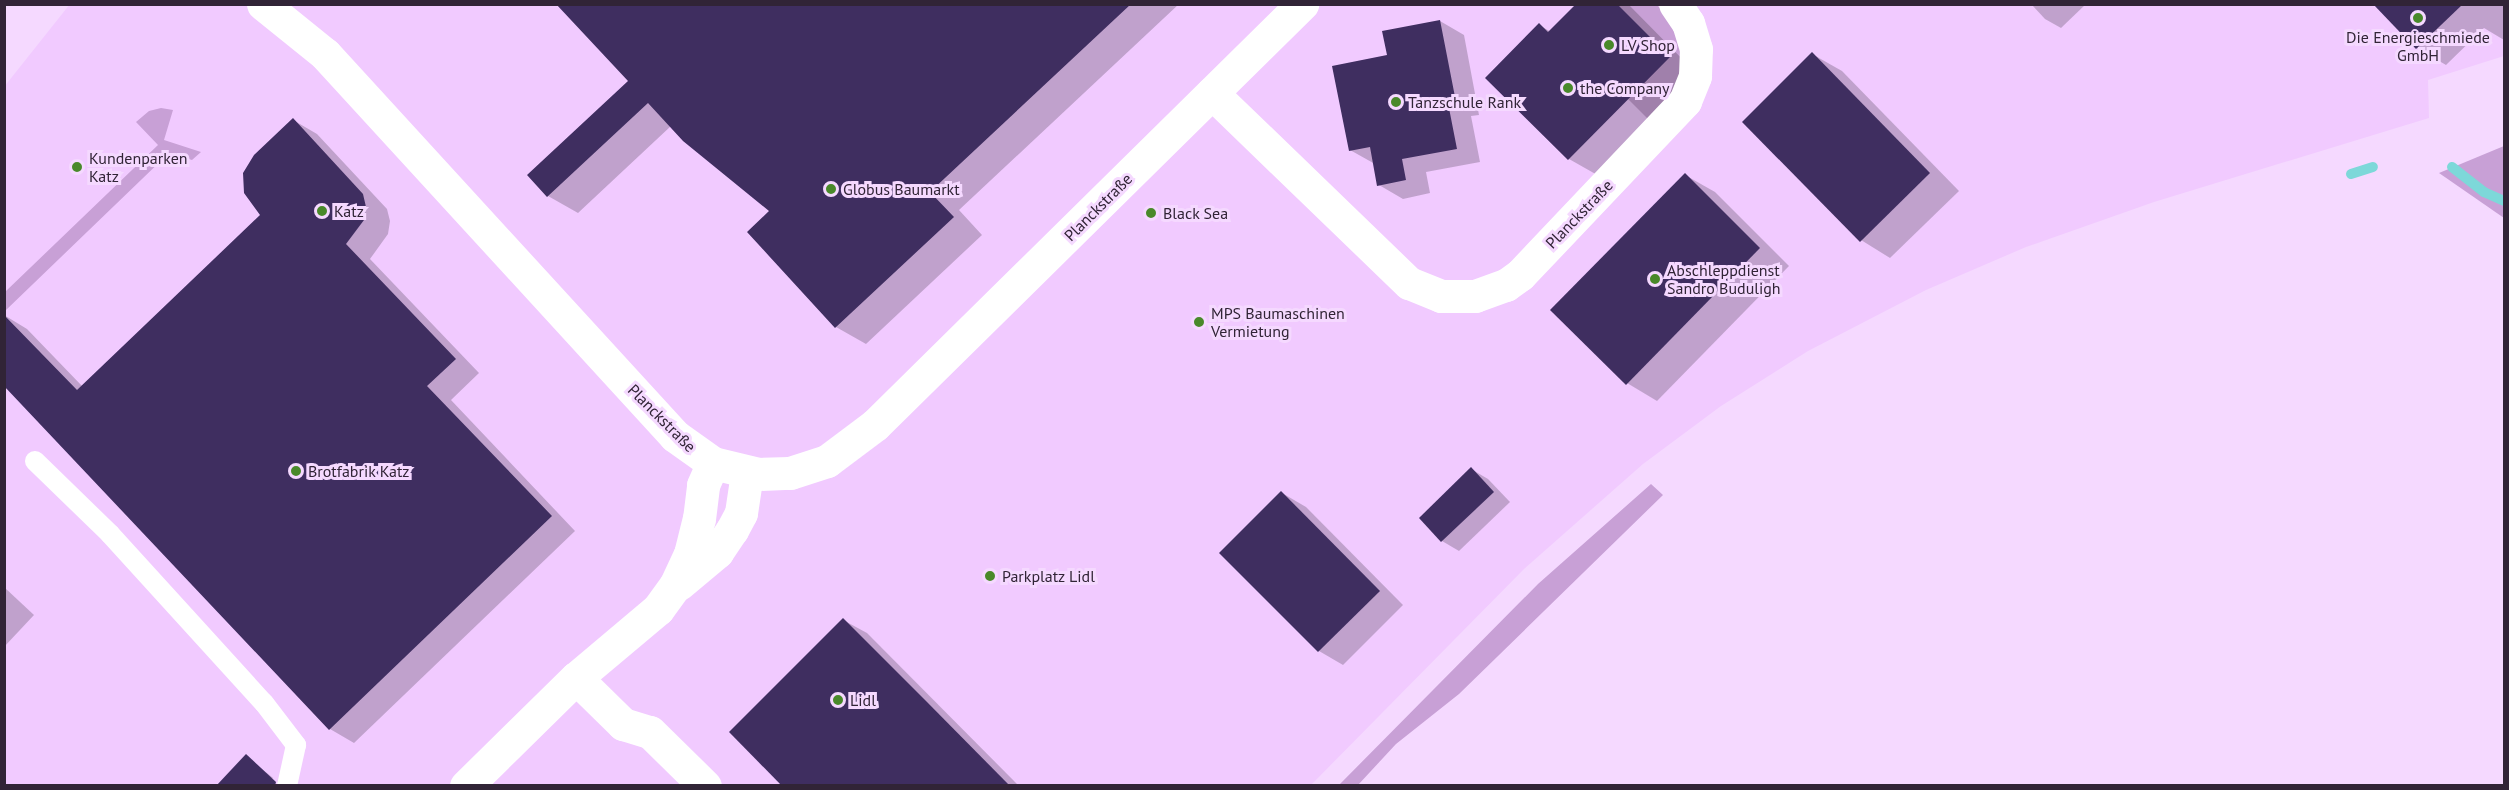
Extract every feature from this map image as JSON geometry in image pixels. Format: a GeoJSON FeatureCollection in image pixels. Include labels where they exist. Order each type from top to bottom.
{"type":"FeatureCollection","features":[{"type":"Feature","properties":{"kind":"street","name":"Planckstraße"},"geometry":{"type":"LineString","coordinates":[[263,4],[325,54],[652,412],[687,446],[713,463],[747,473],[774,474],[806,469],[826,461],[860,437],[957,347],[1302,4]]}},
{"type":"Feature","properties":{"kind":"street","name":"Planckstraße"},"geometry":{"type":"LineString","coordinates":[[1212,93],[1409,283],[1441,296],[1475,296],[1506,285],[1520,274],[1685,100],[1695,76],[1696,49],[1688,23],[1675,4]]}},
{"type":"Feature","properties":{"kind":"street"},"geometry":{"type":"LineString","coordinates":[[466,786],[576,678],[658,609],[675,586],[690,554],[699,519],[703,485],[713,463]]}},
{"type":"Feature","properties":{"kind":"street"},"geometry":{"type":"LineString","coordinates":[[675,586],[697,571],[717,552],[732,530],[741,513],[747,473]]}},
{"type":"Feature","properties":{"kind":"street"},"geometry":{"type":"LineString","coordinates":[[576,678],[623,724],[650,732],[705,786]]}},
{"type":"Feature","properties":{"kind":"lane"},"geometry":{"type":"LineString","coordinates":[[35,461],[110,534],[264,703],[296,745],[287,786]]}},
{"type":"Feature","properties":{"kind":"shaded area"},"geometry":{"type":"Polygon","coordinates":[[[70,4],[2504,5],[2504,56],[2428,80],[2429,118],[2154,202],[2026,247],[1926,290],[1808,351],[1721,406],[1643,464],[1524,569],[1310,786],[5,785],[4,87],[70,4]]]}},
{"type":"Feature","properties":{"kind":"shaded area"},"geometry":{"type":"Polygon","coordinates":[[[1617,5],[1657,5],[1671,20],[1681,40],[1680,84],[1650,121],[1628,99],[1617,5]]]}},
{"type":"Feature","properties":{"kind":"shaded area"},"geometry":{"type":"Polygon","coordinates":[[[161,108],[173,110],[164,140],[201,152],[192,160],[169,153],[5,311],[5,292],[158,145],[136,122],[149,111],[161,108]]]}},
{"type":"Feature","properties":{"kind":"shaded area"},"geometry":{"type":"Polygon","coordinates":[[[2504,146],[2504,218],[2439,173],[2504,146]]]}},
{"type":"Feature","properties":{"kind":"shaded area"},"geometry":{"type":"Polygon","coordinates":[[[1651,484],[1663,495],[1459,694],[1396,744],[1358,785],[1339,785],[1538,584],[1651,484]]]}},
{"type":"Feature","properties":{"kind":"building"},"geometry":{"type":"Polygon","coordinates":[[[556,4],[1131,4],[930,192],[954,217],[835,328],[747,232],[769,211],[683,141],[648,103],[547,197],[527,175],[628,81],[556,4]]]}},
{"type":"Feature","properties":{"kind":"building"},"geometry":{"type":"Polygon","coordinates":[[[1576,4],[1617,4],[1670,57],[1568,160],[1485,78],[1539,23],[1548,32],[1576,4]]]}},
{"type":"Feature","properties":{"kind":"building","name":"Die Energieschmiede GmbH"},"geometry":{"type":"Polygon","coordinates":[[[2373,4],[2463,4],[2416,49],[2373,4]]]}},
{"type":"Feature","properties":{"kind":"building","name":"Tanzschule Rank"},"geometry":{"type":"Polygon","coordinates":[[[1440,20],[1456,102],[1448,103],[1457,149],[1402,159],[1406,180],[1377,186],[1370,147],[1349,151],[1332,66],[1387,55],[1382,31],[1440,20]]]}},
{"type":"Feature","properties":{"kind":"building"},"geometry":{"type":"Polygon","coordinates":[[[1812,52],[1930,173],[1860,242],[1742,122],[1812,52]]]}},
{"type":"Feature","properties":{"kind":"building","name":"Brotfabrik Katz"},"geometry":{"type":"Polygon","coordinates":[[[293,118],[363,194],[366,207],[364,220],[346,244],[456,359],[427,386],[552,516],[329,730],[4,386],[4,315],[77,390],[260,215],[244,193],[243,173],[254,155],[293,118]]]}},
{"type":"Feature","properties":{"kind":"building","name":"Abschleppdienst Sandro Buduligh"},"geometry":{"type":"Polygon","coordinates":[[[1685,173],[1760,248],[1626,385],[1550,310],[1685,173]]]}},
{"type":"Feature","properties":{"kind":"building"},"geometry":{"type":"Polygon","coordinates":[[[1471,467],[1494,492],[1441,542],[1419,518],[1471,467]]]}},
{"type":"Feature","properties":{"kind":"building"},"geometry":{"type":"Polygon","coordinates":[[[1281,491],[1380,591],[1318,652],[1219,553],[1281,491]]]}},
{"type":"Feature","properties":{"kind":"building","name":"Lidl"},"geometry":{"type":"Polygon","coordinates":[[[843,618],[1010,786],[782,786],[729,732],[843,618]]]}},
{"type":"Feature","properties":{"kind":"building"},"geometry":{"type":"Polygon","coordinates":[[[246,754],[276,782],[275,786],[216,786],[246,754]]]}},
{"type":"Feature","properties":{"kind":"waterway"},"geometry":{"type":"LineString","coordinates":[[2351,174],[2373,167]]}},
{"type":"Feature","properties":{"kind":"waterway"},"geometry":{"type":"LineString","coordinates":[[2452,167],[2484,192],[2504,201]]}},
{"type":"Feature","properties":{"kind":"place","name":"Die Energieschmiede GmbH"},"geometry":{"type":"Point","coordinates":[2418,18]}},
{"type":"Feature","properties":{"kind":"place","name":"LV Shop"},"geometry":{"type":"Point","coordinates":[1609,45]}},
{"type":"Feature","properties":{"kind":"place","name":"the Company"},"geometry":{"type":"Point","coordinates":[1568,88]}},
{"type":"Feature","properties":{"kind":"place","name":"Tanzschule Rank"},"geometry":{"type":"Point","coordinates":[1396,102]}},
{"type":"Feature","properties":{"kind":"place","name":"Kundenparken Katz"},"geometry":{"type":"Point","coordinates":[77,167]}},
{"type":"Feature","properties":{"kind":"place","name":"Globus Baumarkt"},"geometry":{"type":"Point","coordinates":[831,189]}},
{"type":"Feature","properties":{"kind":"place","name":"Katz"},"geometry":{"type":"Point","coordinates":[322,211]}},
{"type":"Feature","properties":{"kind":"place","name":"Black Sea"},"geometry":{"type":"Point","coordinates":[1151,213]}},
{"type":"Feature","properties":{"kind":"place","name":"Abschleppdienst Sandro Buduligh"},"geometry":{"type":"Point","coordinates":[1655,279]}},
{"type":"Feature","properties":{"kind":"place","name":"MPS Baumaschinen Vermietung"},"geometry":{"type":"Point","coordinates":[1199,322]}},
{"type":"Feature","properties":{"kind":"place","name":"Brotfabrik Katz"},"geometry":{"type":"Point","coordinates":[296,471]}},
{"type":"Feature","properties":{"kind":"place","name":"Parkplatz Lidl"},"geometry":{"type":"Point","coordinates":[990,576]}},
{"type":"Feature","properties":{"kind":"place","name":"Lidl"},"geometry":{"type":"Point","coordinates":[838,700]}}]}
